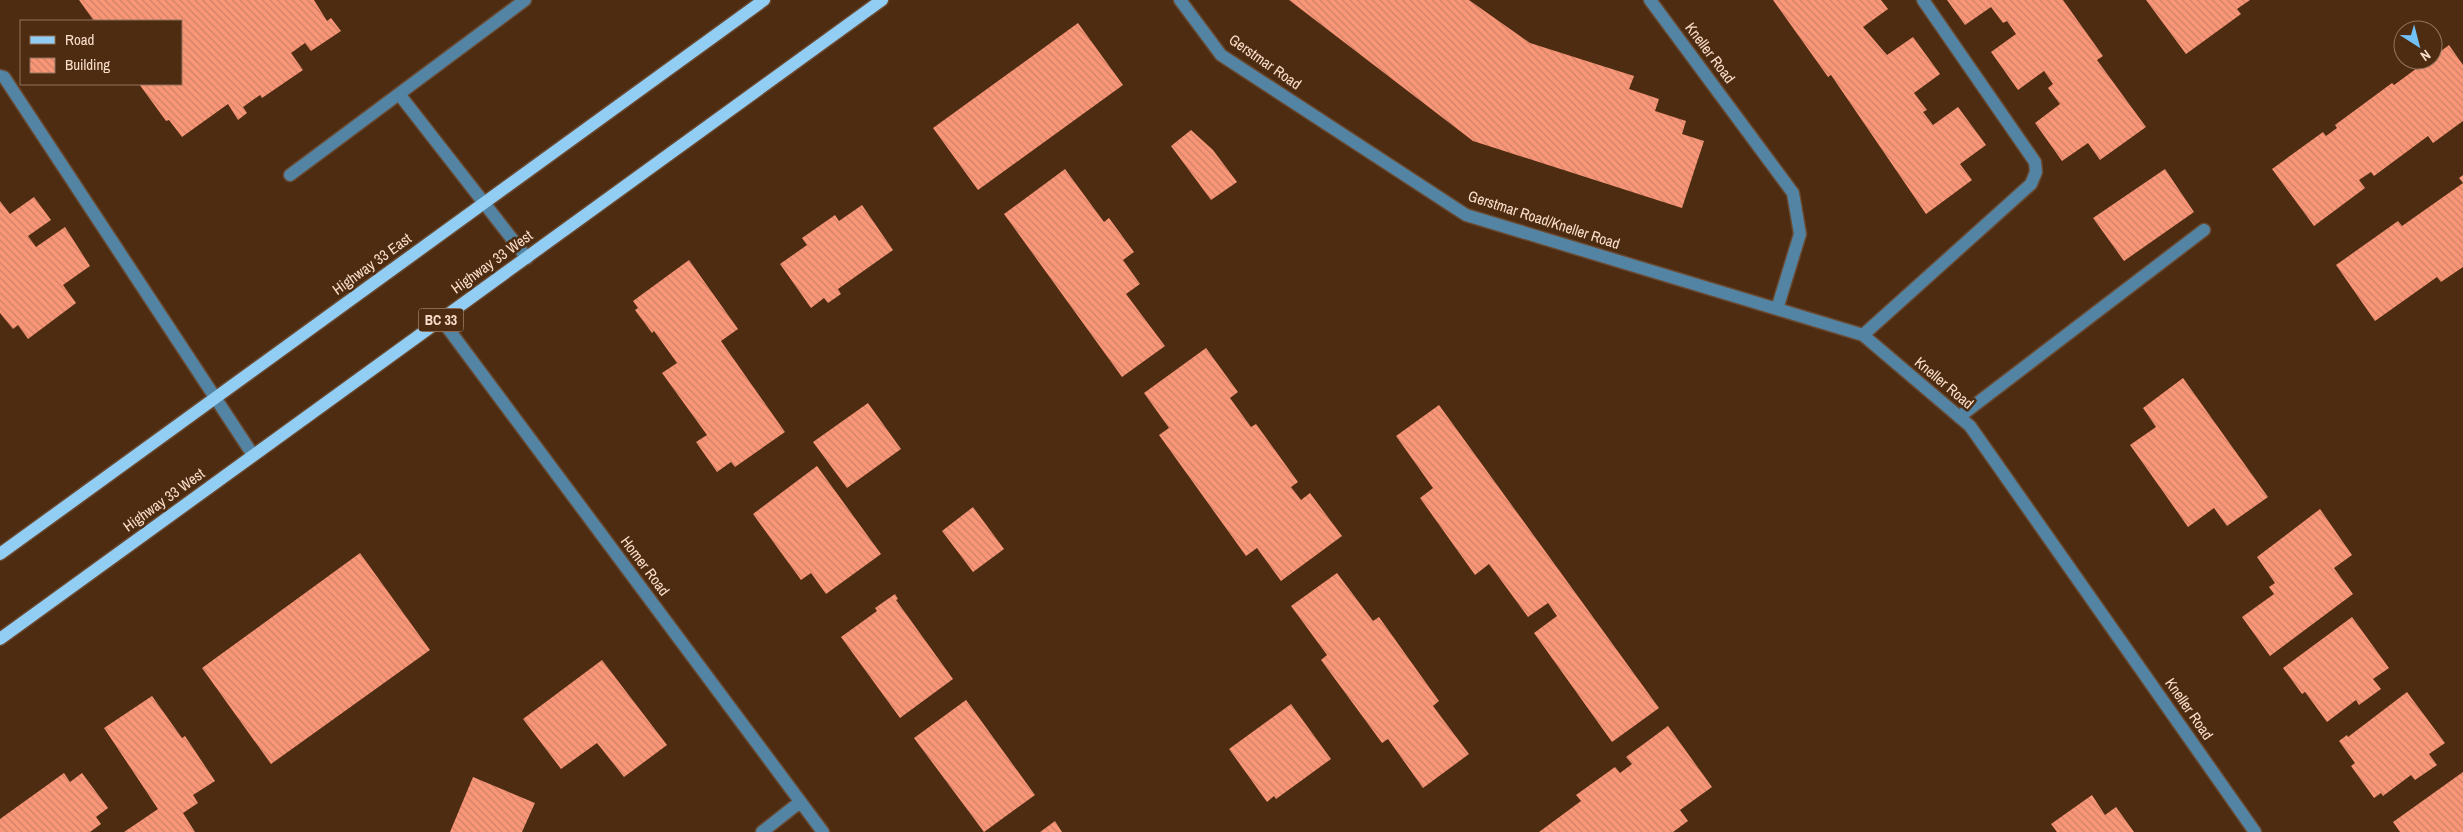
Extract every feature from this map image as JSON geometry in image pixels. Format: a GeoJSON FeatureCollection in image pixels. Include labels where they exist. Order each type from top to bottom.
{"type":"FeatureCollection","features":[{"type":"Feature","properties":{"kind":"main road","name":"Highway 33 East"},"geometry":{"type":"LineString","coordinates":[[0,554],[764,0]]}},
{"type":"Feature","properties":{"kind":"main road","name":"Highway 33 West"},"geometry":{"type":"LineString","coordinates":[[0,639],[882,0]]}},
{"type":"Feature","properties":{"kind":"street"},"geometry":{"type":"LineString","coordinates":[[290,175],[526,0]]}},
{"type":"Feature","properties":{"kind":"street","name":"Gerstmar Road"},"geometry":{"type":"LineString","coordinates":[[1180,0],[1221,55],[1320,120]]}},
{"type":"Feature","properties":{"kind":"street","name":"Kneller Road"},"geometry":{"type":"LineString","coordinates":[[1650,0],[1793,193],[1800,234],[1777,309],[1863,335],[1970,426],[2255,832]]}},
{"type":"Feature","properties":{"kind":"street"},"geometry":{"type":"LineString","coordinates":[[1863,335],[2031,184],[2036,172],[2034,162],[1923,0]]}},
{"type":"Feature","properties":{"kind":"street"},"geometry":{"type":"LineString","coordinates":[[0,76],[4,78],[253,456]]}},
{"type":"Feature","properties":{"kind":"street"},"geometry":{"type":"LineString","coordinates":[[399,94],[526,258]]}},
{"type":"Feature","properties":{"kind":"street","name":"Gerstmar Road/Kneller Road"},"geometry":{"type":"LineString","coordinates":[[1320,120],[1466,215],[1777,309]]}},
{"type":"Feature","properties":{"kind":"street"},"geometry":{"type":"LineString","coordinates":[[1959,417],[2204,230]]}},
{"type":"Feature","properties":{"kind":"street","name":"Homer Road"},"geometry":{"type":"LineString","coordinates":[[441,319],[822,832]]}},
{"type":"Feature","properties":{"kind":"street"},"geometry":{"type":"LineString","coordinates":[[762,832],[800,802]]}},
{"type":"Feature","properties":{"kind":"building"},"geometry":{"type":"Polygon","coordinates":[[[79,0],[314,0],[327,21],[331,18],[341,31],[311,51],[305,43],[291,53],[303,70],[262,98],[260,95],[243,107],[247,113],[238,120],[228,104],[182,137],[169,120],[166,121],[140,85],[182,85],[182,20],[93,20],[79,0]]]}},
{"type":"Feature","properties":{"kind":"building"},"geometry":{"type":"Polygon","coordinates":[[[1289,0],[1469,0],[1530,43],[1634,76],[1629,89],[1659,99],[1655,111],[1686,121],[1682,134],[1704,141],[1682,208],[1473,141],[1289,0]]]}},
{"type":"Feature","properties":{"kind":"building"},"geometry":{"type":"Polygon","coordinates":[[[1773,0],[1881,0],[1888,9],[1863,27],[1887,55],[1913,37],[1940,74],[1914,93],[1927,110],[1923,112],[1933,125],[1958,107],[1986,145],[1960,164],[1972,180],[1926,214],[1831,75],[1828,77],[1773,0]]]}},
{"type":"Feature","properties":{"kind":"building"},"geometry":{"type":"Polygon","coordinates":[[[1947,0],[2063,0],[2103,56],[2097,60],[2146,127],[2100,160],[2088,143],[2062,161],[2035,123],[2060,104],[2048,88],[2053,84],[2044,71],[2018,90],[1991,52],[2016,34],[2007,21],[2003,23],[1991,7],[1965,25],[1947,0]]]}},
{"type":"Feature","properties":{"kind":"building"},"geometry":{"type":"Polygon","coordinates":[[[2146,0],[2250,0],[2237,9],[2241,14],[2186,54],[2146,0]]]}},
{"type":"Feature","properties":{"kind":"building"},"geometry":{"type":"Polygon","coordinates":[[[1078,23],[1123,85],[978,190],[933,128],[1078,23]]]}},
{"type":"Feature","properties":{"kind":"building"},"geometry":{"type":"Polygon","coordinates":[[[2449,45],[2463,65],[2463,121],[2433,143],[2428,136],[2374,176],[2371,172],[2359,180],[2365,188],[2314,226],[2272,169],[2323,132],[2326,136],[2337,128],[2335,125],[2392,83],[2394,85],[2414,70],[2443,70],[2443,50],[2449,45]]]}},
{"type":"Feature","properties":{"kind":"building"},"geometry":{"type":"Polygon","coordinates":[[[1191,130],[1213,150],[1237,182],[1211,200],[1171,146],[1191,130]]]}},
{"type":"Feature","properties":{"kind":"building"},"geometry":{"type":"Polygon","coordinates":[[[1065,169],[1104,222],[1109,218],[1134,252],[1123,260],[1140,284],[1126,294],[1165,346],[1122,377],[1004,214],[1065,169]]]}},
{"type":"Feature","properties":{"kind":"building"},"geometry":{"type":"Polygon","coordinates":[[[2165,169],[2194,212],[2124,261],[2093,218],[2165,169]]]}},
{"type":"Feature","properties":{"kind":"building"},"geometry":{"type":"Polygon","coordinates":[[[2463,175],[2463,183],[2459,178],[2463,175]]]}},
{"type":"Feature","properties":{"kind":"building"},"geometry":{"type":"Polygon","coordinates":[[[2463,183],[2463,267],[2441,282],[2437,277],[2375,321],[2336,265],[2398,221],[2402,226],[2463,183]]]}},
{"type":"Feature","properties":{"kind":"building"},"geometry":{"type":"Polygon","coordinates":[[[34,197],[51,220],[28,236],[36,247],[65,227],[90,266],[63,285],[76,303],[28,339],[18,325],[13,329],[0,313],[0,201],[10,214],[34,197]]]}},
{"type":"Feature","properties":{"kind":"building"},"geometry":{"type":"Polygon","coordinates":[[[862,205],[893,250],[838,289],[841,294],[828,303],[824,298],[811,308],[780,264],[807,245],[802,238],[835,215],[839,221],[862,205]]]}},
{"type":"Feature","properties":{"kind":"building"},"geometry":{"type":"Polygon","coordinates":[[[689,260],[738,329],[721,341],[785,432],[735,467],[731,462],[717,472],[696,442],[707,435],[662,373],[677,363],[654,331],[652,333],[635,310],[638,308],[633,301],[689,260]]]}},
{"type":"Feature","properties":{"kind":"building"},"geometry":{"type":"Polygon","coordinates":[[[1206,348],[1238,392],[1230,398],[1251,427],[1256,424],[1298,482],[1291,487],[1301,500],[1310,493],[1342,536],[1281,581],[1257,548],[1246,556],[1159,435],[1169,428],[1144,393],[1206,348]]]}},
{"type":"Feature","properties":{"kind":"building"},"geometry":{"type":"Polygon","coordinates":[[[2183,378],[2268,497],[2227,526],[2214,508],[2188,527],[2130,445],[2156,427],[2143,408],[2183,378]]]}},
{"type":"Feature","properties":{"kind":"building"},"geometry":{"type":"Polygon","coordinates":[[[868,403],[901,449],[847,488],[813,442],[868,403]]]}},
{"type":"Feature","properties":{"kind":"building"},"geometry":{"type":"Polygon","coordinates":[[[1439,405],[1659,708],[1612,742],[1534,633],[1557,616],[1548,603],[1528,617],[1489,564],[1475,575],[1420,498],[1433,488],[1396,436],[1439,405]]]}},
{"type":"Feature","properties":{"kind":"building"},"geometry":{"type":"Polygon","coordinates":[[[817,466],[881,554],[826,594],[811,573],[801,580],[753,514],[817,466]]]}},
{"type":"Feature","properties":{"kind":"building"},"geometry":{"type":"Polygon","coordinates":[[[973,507],[1004,549],[973,572],[942,531],[973,507]]]}},
{"type":"Feature","properties":{"kind":"building"},"geometry":{"type":"Polygon","coordinates":[[[2320,509],[2352,555],[2334,568],[2353,594],[2270,656],[2242,617],[2274,594],[2269,587],[2275,583],[2257,557],[2320,509]]]}},
{"type":"Feature","properties":{"kind":"building"},"geometry":{"type":"Polygon","coordinates":[[[360,553],[430,650],[271,764],[202,668],[360,553]]]}},
{"type":"Feature","properties":{"kind":"building"},"geometry":{"type":"Polygon","coordinates":[[[1337,573],[1373,621],[1379,617],[1439,701],[1433,706],[1469,754],[1423,788],[1388,739],[1382,743],[1321,660],[1327,655],[1291,606],[1337,573]]]}},
{"type":"Feature","properties":{"kind":"building"},"geometry":{"type":"Polygon","coordinates":[[[895,594],[898,599],[896,600],[953,679],[900,718],[841,637],[877,611],[875,608],[895,594]]]}},
{"type":"Feature","properties":{"kind":"building"},"geometry":{"type":"Polygon","coordinates":[[[2352,617],[2389,668],[2373,679],[2381,689],[2359,705],[2356,700],[2327,722],[2305,692],[2302,694],[2283,668],[2352,617]]]}},
{"type":"Feature","properties":{"kind":"building"},"geometry":{"type":"Polygon","coordinates":[[[602,660],[667,745],[624,777],[597,743],[561,769],[523,719],[602,660]]]}},
{"type":"Feature","properties":{"kind":"building"},"geometry":{"type":"Polygon","coordinates":[[[2407,692],[2445,743],[2429,754],[2437,765],[2415,780],[2411,775],[2383,796],[2381,793],[2374,798],[2351,766],[2355,763],[2339,741],[2347,735],[2348,737],[2407,692]]]}},
{"type":"Feature","properties":{"kind":"building"},"geometry":{"type":"Polygon","coordinates":[[[152,696],[182,738],[185,736],[215,781],[193,795],[198,803],[183,813],[195,832],[124,832],[158,809],[104,728],[152,696]]]}},
{"type":"Feature","properties":{"kind":"building"},"geometry":{"type":"Polygon","coordinates":[[[966,700],[1035,795],[984,832],[914,738],[966,700]]]}},
{"type":"Feature","properties":{"kind":"building"},"geometry":{"type":"Polygon","coordinates":[[[1291,704],[1331,759],[1276,799],[1274,796],[1267,802],[1229,749],[1291,704]]]}},
{"type":"Feature","properties":{"kind":"building"},"geometry":{"type":"Polygon","coordinates":[[[1668,726],[1712,787],[1680,810],[1688,821],[1673,832],[1539,832],[1581,801],[1576,795],[1615,767],[1620,773],[1632,764],[1626,757],[1668,726]]]}},
{"type":"Feature","properties":{"kind":"building"},"geometry":{"type":"Polygon","coordinates":[[[2463,772],[2463,832],[2400,832],[2393,822],[2463,772]]]}},
{"type":"Feature","properties":{"kind":"building"},"geometry":{"type":"Polygon","coordinates":[[[64,773],[70,782],[82,773],[108,808],[96,817],[101,824],[90,832],[0,832],[0,819],[64,773]]]}},
{"type":"Feature","properties":{"kind":"building"},"geometry":{"type":"Polygon","coordinates":[[[473,777],[535,803],[522,832],[450,832],[473,777]]]}},
{"type":"Feature","properties":{"kind":"building"},"geometry":{"type":"Polygon","coordinates":[[[2092,795],[2105,815],[2116,807],[2134,832],[2057,832],[2051,824],[2092,795]]]}},
{"type":"Feature","properties":{"kind":"building"},"geometry":{"type":"Polygon","coordinates":[[[1055,821],[1062,832],[1040,832],[1055,821]]]}}]}
